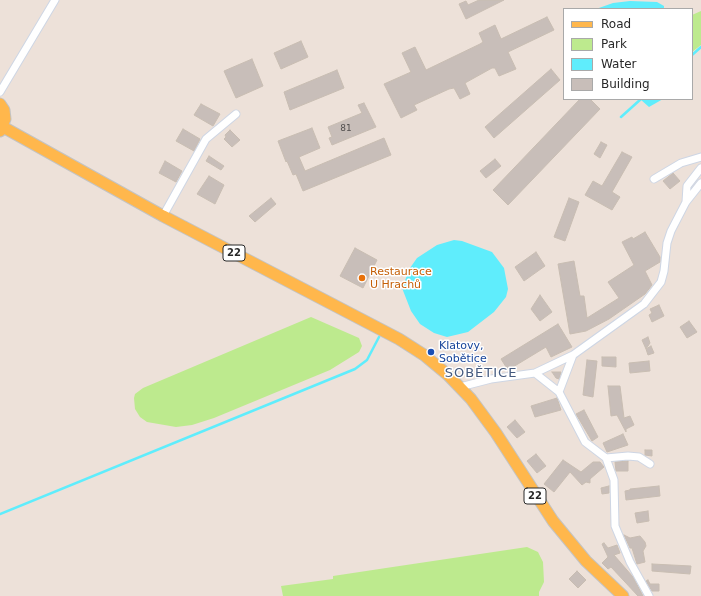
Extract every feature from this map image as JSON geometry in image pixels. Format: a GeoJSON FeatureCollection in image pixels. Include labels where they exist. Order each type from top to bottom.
{"type":"FeatureCollection","features":[{"type":"Feature","properties":{"kind":"main road","name":"22"},"geometry":{"type":"LineString","coordinates":[[0,104],[5,114],[1,129],[162,216],[399,339],[424,355],[460,387],[496,433],[538,500],[563,534],[594,570],[623,596]]}},
{"type":"Feature","properties":{"kind":"street"},"geometry":{"type":"LineString","coordinates":[[0,92],[55,0]]}},
{"type":"Feature","properties":{"kind":"street"},"geometry":{"type":"LineString","coordinates":[[162,216],[206,139],[236,114]]}},
{"type":"Feature","properties":{"kind":"street"},"geometry":{"type":"LineString","coordinates":[[654,179],[681,163],[701,157]]}},
{"type":"Feature","properties":{"kind":"street"},"geometry":{"type":"LineString","coordinates":[[686,202],[687,186],[693,176],[701,168]]}},
{"type":"Feature","properties":{"kind":"street"},"geometry":{"type":"LineString","coordinates":[[460,387],[491,379],[535,373],[574,355],[619,324],[644,304],[661,282],[664,271],[667,243],[671,231],[686,202],[701,183]]}},
{"type":"Feature","properties":{"kind":"street"},"geometry":{"type":"LineString","coordinates":[[559,392],[574,355]]}},
{"type":"Feature","properties":{"kind":"street"},"geometry":{"type":"LineString","coordinates":[[535,373],[559,392],[585,442],[606,458],[614,480],[615,526],[630,562],[650,596]]}},
{"type":"Feature","properties":{"kind":"street"},"geometry":{"type":"LineString","coordinates":[[606,458],[628,456],[639,457],[650,464]]}},
{"type":"Feature","properties":{"kind":"green space"},"geometry":{"type":"Polygon","coordinates":[[[701,11],[701,45],[693,51],[693,15],[701,11]]]}},
{"type":"Feature","properties":{"kind":"green space"},"geometry":{"type":"Polygon","coordinates":[[[311,317],[359,338],[362,346],[359,352],[330,370],[214,418],[192,425],[176,427],[147,422],[140,417],[135,409],[135,394],[143,388],[311,317]]]}},
{"type":"Feature","properties":{"kind":"green space"},"geometry":{"type":"Polygon","coordinates":[[[527,547],[538,552],[543,562],[544,582],[539,592],[539,596],[283,596],[281,586],[333,579],[333,576],[527,547]]]}},
{"type":"Feature","properties":{"kind":"water"},"geometry":{"type":"Polygon","coordinates":[[[630,1],[657,2],[664,6],[664,8],[599,8],[613,3],[630,1]]]}},
{"type":"Feature","properties":{"kind":"water"},"geometry":{"type":"Polygon","coordinates":[[[641,100],[661,100],[649,107],[641,100]]]}},
{"type":"Feature","properties":{"kind":"water"},"geometry":{"type":"Polygon","coordinates":[[[454,240],[462,241],[492,252],[504,268],[508,289],[506,297],[494,312],[468,332],[447,337],[434,333],[420,324],[411,311],[402,288],[410,268],[417,258],[437,245],[454,240]]]}},
{"type":"Feature","properties":{"kind":"building"},"geometry":{"type":"Polygon","coordinates":[[[479,0],[504,0],[466,19],[459,4],[466,1],[468,5],[479,0]]]}},
{"type":"Feature","properties":{"kind":"building"},"geometry":{"type":"Polygon","coordinates":[[[547,17],[554,30],[508,52],[516,69],[499,76],[495,68],[492,68],[465,83],[470,94],[460,99],[454,88],[449,89],[414,105],[417,110],[401,118],[384,84],[411,72],[402,53],[415,47],[426,70],[480,44],[483,42],[479,33],[495,25],[501,39],[547,17]]]}},
{"type":"Feature","properties":{"kind":"building"},"geometry":{"type":"Polygon","coordinates":[[[301,41],[308,57],[281,69],[274,53],[301,41]]]}},
{"type":"Feature","properties":{"kind":"building"},"geometry":{"type":"Polygon","coordinates":[[[252,59],[263,86],[236,98],[224,71],[252,59]]]}},
{"type":"Feature","properties":{"kind":"building"},"geometry":{"type":"Polygon","coordinates":[[[551,69],[560,80],[494,138],[485,127],[551,69]]]}},
{"type":"Feature","properties":{"kind":"building"},"geometry":{"type":"Polygon","coordinates":[[[337,70],[344,88],[290,110],[284,92],[337,70]]]}},
{"type":"Feature","properties":{"kind":"building"},"geometry":{"type":"Polygon","coordinates":[[[579,100],[591,100],[600,109],[508,205],[493,190],[579,100]]]}},
{"type":"Feature","properties":{"kind":"building"},"geometry":{"type":"Polygon","coordinates":[[[364,103],[376,127],[332,145],[329,138],[332,137],[328,127],[362,113],[358,105],[364,103]]]}},
{"type":"Feature","properties":{"kind":"building"},"geometry":{"type":"Polygon","coordinates":[[[201,104],[220,114],[213,126],[194,115],[201,104]]]}},
{"type":"Feature","properties":{"kind":"building"},"geometry":{"type":"Polygon","coordinates":[[[312,128],[320,148],[299,157],[305,171],[384,138],[391,155],[303,191],[296,174],[293,175],[287,161],[286,162],[278,141],[312,128]]]}},
{"type":"Feature","properties":{"kind":"building"},"geometry":{"type":"Polygon","coordinates":[[[183,129],[200,139],[194,151],[176,141],[183,129]]]}},
{"type":"Feature","properties":{"kind":"building"},"geometry":{"type":"Polygon","coordinates":[[[230,130],[240,140],[232,147],[224,139],[226,137],[225,135],[230,130]]]}},
{"type":"Feature","properties":{"kind":"building"},"geometry":{"type":"Polygon","coordinates":[[[601,142],[607,145],[600,158],[594,154],[601,142]]]}},
{"type":"Feature","properties":{"kind":"building"},"geometry":{"type":"Polygon","coordinates":[[[622,152],[632,157],[612,192],[620,197],[612,210],[585,195],[593,181],[602,186],[622,152]]]}},
{"type":"Feature","properties":{"kind":"building"},"geometry":{"type":"Polygon","coordinates":[[[209,156],[224,166],[221,170],[206,161],[209,156]]]}},
{"type":"Feature","properties":{"kind":"building"},"geometry":{"type":"Polygon","coordinates":[[[495,159],[501,166],[486,178],[480,171],[495,159]]]}},
{"type":"Feature","properties":{"kind":"building"},"geometry":{"type":"Polygon","coordinates":[[[165,161],[182,171],[176,182],[159,173],[165,161]]]}},
{"type":"Feature","properties":{"kind":"building"},"geometry":{"type":"Polygon","coordinates":[[[673,173],[680,181],[670,189],[663,181],[673,173]]]}},
{"type":"Feature","properties":{"kind":"building"},"geometry":{"type":"Polygon","coordinates":[[[209,176],[224,185],[215,204],[197,194],[209,176]]]}},
{"type":"Feature","properties":{"kind":"building"},"geometry":{"type":"Polygon","coordinates":[[[271,198],[276,204],[255,222],[249,216],[271,198]]]}},
{"type":"Feature","properties":{"kind":"building"},"geometry":{"type":"Polygon","coordinates":[[[569,198],[579,202],[565,241],[554,237],[569,198]]]}},
{"type":"Feature","properties":{"kind":"building"},"geometry":{"type":"Polygon","coordinates":[[[645,232],[660,257],[660,262],[645,271],[652,285],[645,294],[609,319],[586,331],[570,334],[558,264],[574,261],[580,296],[584,296],[587,318],[619,298],[608,282],[634,265],[622,242],[632,237],[633,239],[645,232]]]}},
{"type":"Feature","properties":{"kind":"building"},"geometry":{"type":"Polygon","coordinates":[[[355,248],[377,260],[363,288],[340,276],[355,248]]]}},
{"type":"Feature","properties":{"kind":"building"},"geometry":{"type":"Polygon","coordinates":[[[536,252],[545,266],[524,281],[515,267],[536,252]]]}},
{"type":"Feature","properties":{"kind":"building"},"geometry":{"type":"Polygon","coordinates":[[[540,295],[552,312],[540,321],[531,309],[540,295]]]}},
{"type":"Feature","properties":{"kind":"building"},"geometry":{"type":"Polygon","coordinates":[[[659,305],[664,316],[652,322],[649,315],[652,313],[650,309],[659,305]]]}},
{"type":"Feature","properties":{"kind":"building"},"geometry":{"type":"Polygon","coordinates":[[[689,321],[697,332],[687,338],[680,327],[689,321]]]}},
{"type":"Feature","properties":{"kind":"building"},"geometry":{"type":"Polygon","coordinates":[[[558,324],[572,347],[551,357],[546,347],[508,370],[501,359],[558,324]]]}},
{"type":"Feature","properties":{"kind":"building"},"geometry":{"type":"Polygon","coordinates":[[[648,337],[650,343],[646,349],[642,340],[648,337]]]}},
{"type":"Feature","properties":{"kind":"building"},"geometry":{"type":"Polygon","coordinates":[[[651,346],[654,353],[648,355],[646,349],[651,346]]]}},
{"type":"Feature","properties":{"kind":"building"},"geometry":{"type":"Polygon","coordinates":[[[602,357],[616,357],[616,367],[602,366],[602,357]]]}},
{"type":"Feature","properties":{"kind":"building"},"geometry":{"type":"Polygon","coordinates":[[[587,360],[597,361],[593,397],[583,395],[587,360]]]}},
{"type":"Feature","properties":{"kind":"building"},"geometry":{"type":"Polygon","coordinates":[[[649,361],[650,371],[630,373],[629,363],[649,361]]]}},
{"type":"Feature","properties":{"kind":"building"},"geometry":{"type":"Polygon","coordinates":[[[552,372],[561,372],[559,379],[556,378],[552,372]]]}},
{"type":"Feature","properties":{"kind":"building"},"geometry":{"type":"Polygon","coordinates":[[[608,386],[620,386],[624,418],[630,416],[634,425],[626,429],[626,432],[617,415],[611,416],[608,386]]]}},
{"type":"Feature","properties":{"kind":"building"},"geometry":{"type":"Polygon","coordinates":[[[557,398],[561,410],[535,417],[531,406],[557,398]]]}},
{"type":"Feature","properties":{"kind":"building"},"geometry":{"type":"Polygon","coordinates":[[[584,410],[598,437],[592,441],[576,414],[584,410]]]}},
{"type":"Feature","properties":{"kind":"building"},"geometry":{"type":"Polygon","coordinates":[[[515,420],[525,432],[517,438],[507,427],[515,420]]]}},
{"type":"Feature","properties":{"kind":"building"},"geometry":{"type":"Polygon","coordinates":[[[623,434],[628,445],[607,452],[603,443],[623,434]]]}},
{"type":"Feature","properties":{"kind":"building"},"geometry":{"type":"Polygon","coordinates":[[[645,450],[652,450],[652,456],[645,455],[645,450]]]}},
{"type":"Feature","properties":{"kind":"building"},"geometry":{"type":"Polygon","coordinates":[[[536,454],[546,466],[537,473],[527,461],[536,454]]]}},
{"type":"Feature","properties":{"kind":"building"},"geometry":{"type":"Polygon","coordinates":[[[563,460],[581,472],[593,462],[600,462],[604,467],[590,479],[590,483],[586,482],[582,485],[570,472],[554,492],[544,484],[563,460]]]}},
{"type":"Feature","properties":{"kind":"building"},"geometry":{"type":"Polygon","coordinates":[[[628,461],[628,471],[616,471],[615,462],[628,461]]]}},
{"type":"Feature","properties":{"kind":"building"},"geometry":{"type":"Polygon","coordinates":[[[609,486],[609,493],[602,494],[601,488],[609,486]]]}},
{"type":"Feature","properties":{"kind":"building"},"geometry":{"type":"Polygon","coordinates":[[[659,486],[660,496],[626,500],[625,491],[630,489],[659,486]]]}},
{"type":"Feature","properties":{"kind":"building"},"geometry":{"type":"Polygon","coordinates":[[[648,511],[649,521],[637,523],[635,513],[648,511]]]}},
{"type":"Feature","properties":{"kind":"building"},"geometry":{"type":"Polygon","coordinates":[[[624,535],[630,538],[640,536],[645,542],[646,546],[643,551],[645,562],[637,564],[632,548],[630,548],[624,535]]]}},
{"type":"Feature","properties":{"kind":"building"},"geometry":{"type":"Polygon","coordinates":[[[604,543],[608,548],[617,545],[620,553],[614,555],[633,577],[643,596],[638,596],[611,567],[608,569],[602,563],[608,557],[602,544],[604,543]]]}},
{"type":"Feature","properties":{"kind":"building"},"geometry":{"type":"Polygon","coordinates":[[[652,564],[691,566],[690,574],[652,571],[652,564]]]}},
{"type":"Feature","properties":{"kind":"building"},"geometry":{"type":"Polygon","coordinates":[[[577,571],[586,580],[578,588],[569,579],[577,571]]]}},
{"type":"Feature","properties":{"kind":"building"},"geometry":{"type":"Polygon","coordinates":[[[648,580],[650,584],[659,584],[659,591],[652,591],[646,581],[648,580]]]}},
{"type":"Feature","properties":{"kind":"waterway"},"geometry":{"type":"LineString","coordinates":[[693,54],[701,47]]}},
{"type":"Feature","properties":{"kind":"waterway"},"geometry":{"type":"LineString","coordinates":[[621,117],[640,100]]}},
{"type":"Feature","properties":{"kind":"waterway"},"geometry":{"type":"LineString","coordinates":[[0,514],[355,369],[367,360],[379,337]]}},
{"type":"Feature","properties":{"kind":"place","name":"Restaurace U Hrachů"},"geometry":{"type":"Point","coordinates":[362,278]}},
{"type":"Feature","properties":{"kind":"place","name":"Klatovy, Sobětice"},"geometry":{"type":"Point","coordinates":[431,352]}},
{"type":"Feature","properties":{"kind":"district","name":"SOBĚTICE"},"geometry":{"type":"Point","coordinates":[481,374]}}]}
